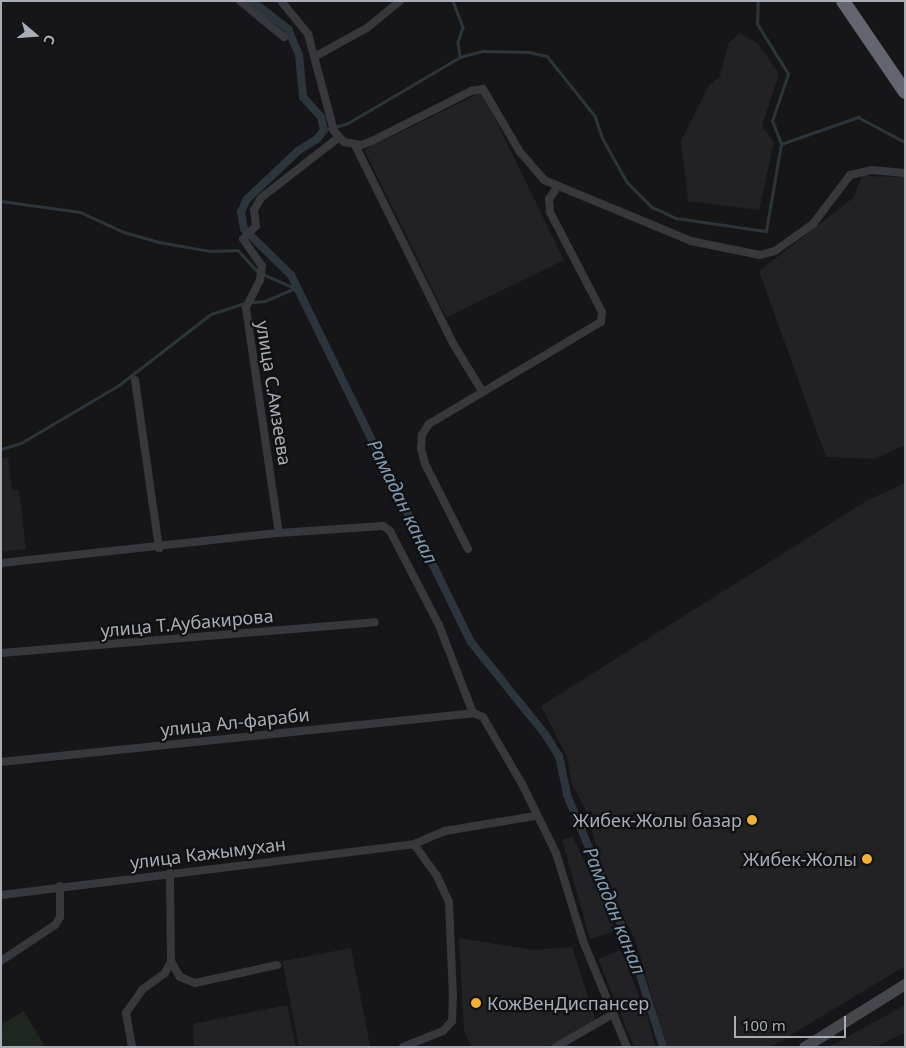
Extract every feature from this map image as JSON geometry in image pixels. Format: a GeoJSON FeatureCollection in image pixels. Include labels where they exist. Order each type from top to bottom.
{"type":"FeatureCollection","features":[{"type":"Feature","properties":{"kind":"highway"},"geometry":{"type":"LineString","coordinates":[[843,1],[905,92]]}},
{"type":"Feature","properties":{"kind":"main road"},"geometry":{"type":"LineString","coordinates":[[804,1047],[905,984]]}},
{"type":"Feature","properties":{"kind":"street"},"geometry":{"type":"LineString","coordinates":[[240,1],[284,36]]}},
{"type":"Feature","properties":{"kind":"street"},"geometry":{"type":"LineString","coordinates":[[281,1],[301,22],[316,56],[338,138],[355,145],[372,142],[471,90],[484,89],[520,152],[544,180],[691,241],[760,255],[784,247],[813,224],[850,175],[871,170],[905,173]]}},
{"type":"Feature","properties":{"kind":"street"},"geometry":{"type":"LineString","coordinates":[[316,56],[366,28],[400,1]]}},
{"type":"Feature","properties":{"kind":"street","name":"улица С.Амзеева"},"geometry":{"type":"LineString","coordinates":[[279,533],[246,308],[260,280],[262,266],[244,239],[256,226],[254,210],[261,198],[338,138]]}},
{"type":"Feature","properties":{"kind":"street"},"geometry":{"type":"LineString","coordinates":[[355,145],[454,345],[482,391]]}},
{"type":"Feature","properties":{"kind":"street"},"geometry":{"type":"LineString","coordinates":[[468,549],[425,464],[421,448],[422,435],[428,424],[601,322],[602,312],[550,212],[549,199],[557,187]]}},
{"type":"Feature","properties":{"kind":"street"},"geometry":{"type":"LineString","coordinates":[[135,380],[159,548]]}},
{"type":"Feature","properties":{"kind":"street"},"geometry":{"type":"LineString","coordinates":[[1,563],[159,548],[279,533],[383,526],[390,532],[439,626],[473,713],[483,717],[522,784],[535,816],[556,854],[583,941],[627,1047]]}},
{"type":"Feature","properties":{"kind":"street","name":"улица Т.Аубакирова"},"geometry":{"type":"LineString","coordinates":[[1,653],[375,622]]}},
{"type":"Feature","properties":{"kind":"street","name":"улица Ал-фараби"},"geometry":{"type":"LineString","coordinates":[[1,762],[473,713]]}},
{"type":"Feature","properties":{"kind":"street","name":"улица Кажымухан"},"geometry":{"type":"LineString","coordinates":[[4,894],[414,844],[445,831],[535,816]]}},
{"type":"Feature","properties":{"kind":"street"},"geometry":{"type":"LineString","coordinates":[[403,1047],[443,1031],[452,1021],[453,998],[449,902],[437,876],[414,844]]}},
{"type":"Feature","properties":{"kind":"street"},"geometry":{"type":"LineString","coordinates":[[132,1047],[126,1013],[143,989],[165,973],[171,961],[170,873]]}},
{"type":"Feature","properties":{"kind":"street"},"geometry":{"type":"LineString","coordinates":[[1,961],[55,924],[60,917],[60,886]]}},
{"type":"Feature","properties":{"kind":"street"},"geometry":{"type":"LineString","coordinates":[[171,961],[180,977],[195,982],[277,965]]}},
{"type":"Feature","properties":{"kind":"street"},"geometry":{"type":"LineString","coordinates":[[556,1047],[613,1014]]}},
{"type":"Feature","properties":{"kind":"shaded area"},"geometry":{"type":"Polygon","coordinates":[[[739,33],[758,44],[779,74],[762,126],[774,143],[759,210],[688,201],[681,141],[709,85],[720,76],[728,44],[739,33]]]}},
{"type":"Feature","properties":{"kind":"shaded area"},"geometry":{"type":"Polygon","coordinates":[[[482,92],[564,260],[446,318],[364,149],[482,92]]]}},
{"type":"Feature","properties":{"kind":"shaded area"},"geometry":{"type":"Polygon","coordinates":[[[862,176],[905,177],[905,445],[875,459],[826,457],[759,271],[853,198],[862,176]]]}},
{"type":"Feature","properties":{"kind":"shaded area"},"geometry":{"type":"Polygon","coordinates":[[[8,457],[12,490],[19,490],[26,549],[1,552],[1,458],[8,457]]]}},
{"type":"Feature","properties":{"kind":"shaded area"},"geometry":{"type":"Polygon","coordinates":[[[905,483],[905,966],[771,1047],[667,1047],[635,940],[608,886],[585,808],[572,785],[567,757],[541,706],[868,500],[905,483]]]}},
{"type":"Feature","properties":{"kind":"shaded area"},"geometry":{"type":"Polygon","coordinates":[[[573,837],[616,931],[590,939],[562,840],[573,837]]]}},
{"type":"Feature","properties":{"kind":"shaded area","name":"КожВенДиспансер"},"geometry":{"type":"Polygon","coordinates":[[[459,938],[534,950],[572,947],[596,1021],[548,1047],[472,1047],[464,1032],[459,938]]]}},
{"type":"Feature","properties":{"kind":"shaded area"},"geometry":{"type":"Polygon","coordinates":[[[351,948],[370,1047],[299,1047],[282,961],[351,948]]]}},
{"type":"Feature","properties":{"kind":"shaded area"},"geometry":{"type":"Polygon","coordinates":[[[621,950],[647,1016],[656,1047],[634,1047],[598,959],[621,950]]]}},
{"type":"Feature","properties":{"kind":"shaded area"},"geometry":{"type":"Polygon","coordinates":[[[287,1005],[296,1047],[194,1047],[193,1024],[287,1005]]]}},
{"type":"Feature","properties":{"kind":"shaded area"},"geometry":{"type":"Polygon","coordinates":[[[905,1005],[905,1033],[875,1047],[829,1047],[905,1005]]]}},
{"type":"Feature","properties":{"kind":"shaded area"},"geometry":{"type":"Polygon","coordinates":[[[24,1011],[45,1047],[1,1047],[1,1025],[24,1011]]]}},
{"type":"Feature","properties":{"kind":"waterway","name":"Рамадан канал"},"geometry":{"type":"LineString","coordinates":[[252,1],[288,29],[299,55],[303,97],[321,117],[324,130],[317,139],[298,151],[247,199],[241,212],[244,229],[291,275],[471,642],[545,734],[559,756],[567,795],[634,956],[663,1047]]}},
{"type":"Feature","properties":{"kind":"waterway"},"geometry":{"type":"LineString","coordinates":[[453,1],[463,27],[458,42],[460,57]]}},
{"type":"Feature","properties":{"kind":"waterway"},"geometry":{"type":"LineString","coordinates":[[324,130],[348,123],[460,57],[483,51],[529,52],[547,56],[595,116],[603,139],[627,182],[652,207],[676,218],[766,231],[781,144],[772,121],[788,74],[757,24],[758,1]]}},
{"type":"Feature","properties":{"kind":"waterway"},"geometry":{"type":"LineString","coordinates":[[781,144],[858,117],[905,142]]}},
{"type":"Feature","properties":{"kind":"waterway"},"geometry":{"type":"LineString","coordinates":[[1,201],[80,212],[124,232],[159,242],[210,251],[238,250],[258,272],[295,288]]}},
{"type":"Feature","properties":{"kind":"waterway"},"geometry":{"type":"LineString","coordinates":[[252,302],[265,301],[295,288]]}},
{"type":"Feature","properties":{"kind":"waterway"},"geometry":{"type":"LineString","coordinates":[[1,449],[21,443],[119,385],[211,314],[247,302]]}},
{"type":"Feature","properties":{"kind":"place","name":"Жибек-Жолы базар"},"geometry":{"type":"Point","coordinates":[752,820]}},
{"type":"Feature","properties":{"kind":"place","name":"Жибек-Жолы"},"geometry":{"type":"Point","coordinates":[867,859]}},
{"type":"Feature","properties":{"kind":"place","name":"КожВенДиспансер"},"geometry":{"type":"Point","coordinates":[476,1003]}}]}
